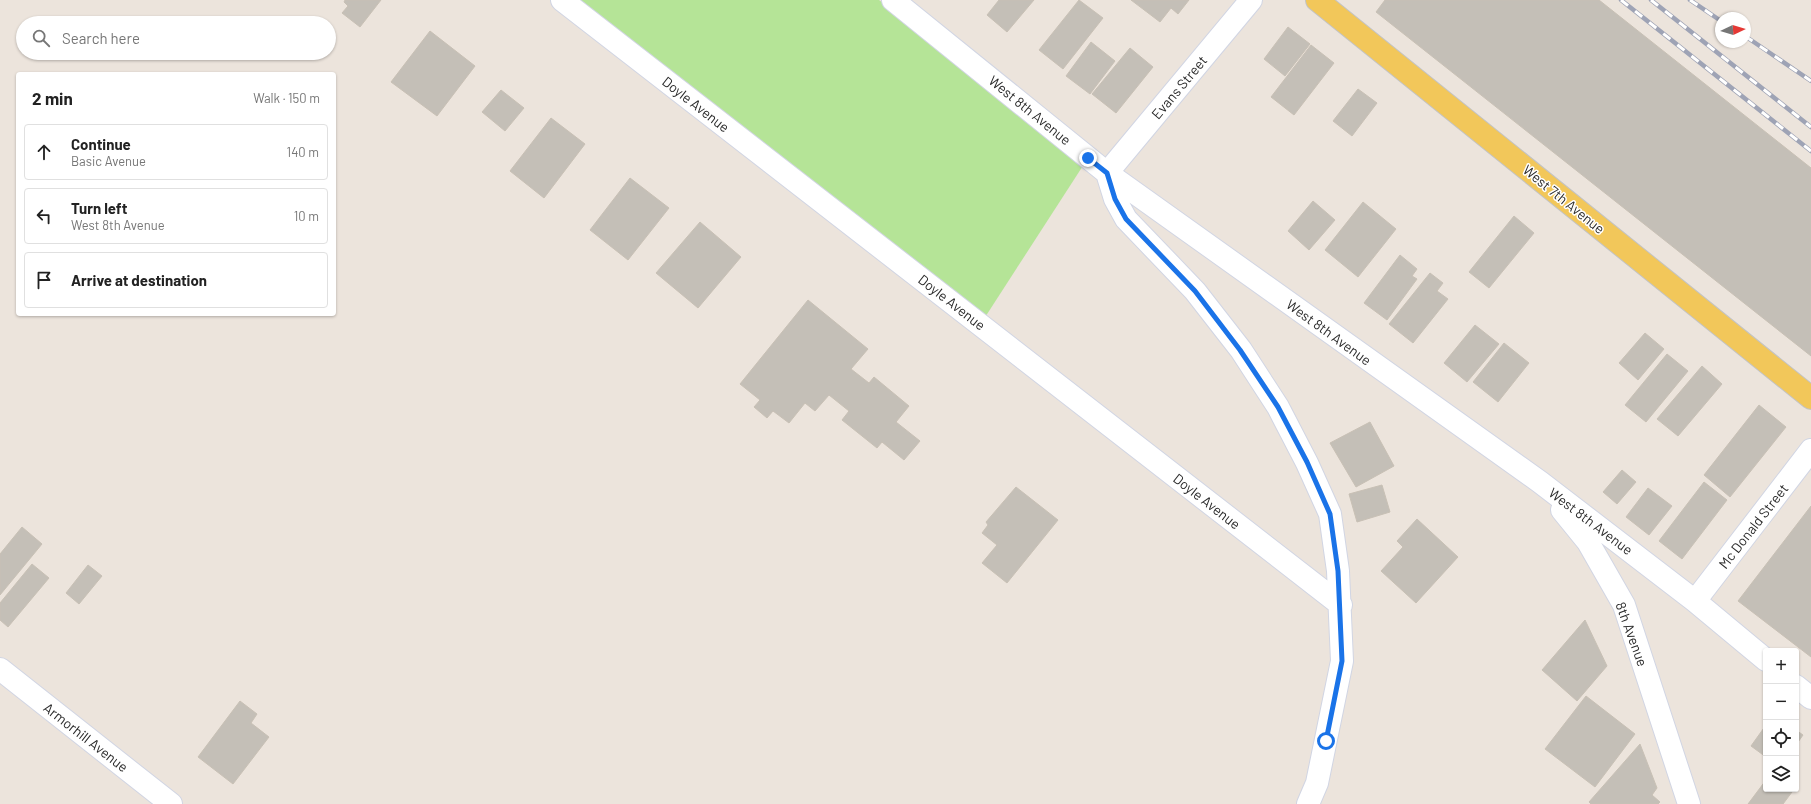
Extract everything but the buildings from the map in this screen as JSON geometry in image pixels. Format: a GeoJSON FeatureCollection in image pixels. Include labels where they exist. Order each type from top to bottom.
{"type":"FeatureCollection","features":[{"type":"Feature","properties":{"kind":"main road","name":"West 7th Avenue"},"geometry":{"type":"LineString","coordinates":[[1317,0],[1811,398]]}},
{"type":"Feature","properties":{"kind":"street","name":"Doyle Avenue"},"geometry":{"type":"LineString","coordinates":[[562,0],[1341,605]]}},
{"type":"Feature","properties":{"kind":"street","name":"West 8th Avenue"},"geometry":{"type":"LineString","coordinates":[[893,0],[1107,173],[1540,482],[1695,601],[1763,658]]}},
{"type":"Feature","properties":{"kind":"street","name":"Evans Street"},"geometry":{"type":"LineString","coordinates":[[1107,173],[1251,0]]}},
{"type":"Feature","properties":{"kind":"street"},"geometry":{"type":"LineString","coordinates":[[1107,173],[1115,199],[1126,219],[1195,291],[1240,350],[1278,407],[1307,462],[1330,514],[1341,605],[1342,661],[1317,783],[1308,804]]}},
{"type":"Feature","properties":{"kind":"street","name":"Mc Donald Street"},"geometry":{"type":"LineString","coordinates":[[1695,601],[1811,450]]}},
{"type":"Feature","properties":{"kind":"street","name":"8th Avenue"},"geometry":{"type":"LineString","coordinates":[[1540,482],[1588,542],[1624,605],[1689,804]]}},
{"type":"Feature","properties":{"kind":"street","name":"Armorhill Avenue"},"geometry":{"type":"LineString","coordinates":[[0,669],[171,804]]}},
{"type":"Feature","properties":{"kind":"street"},"geometry":{"type":"LineString","coordinates":[[1799,688],[1811,698]]}},
{"type":"Feature","properties":{"kind":"green space"},"geometry":{"type":"Polygon","coordinates":[[[561,0],[879,0],[1088,158],[980,325],[561,0]]]}},
{"type":"Feature","properties":{"kind":"railway"},"geometry":{"type":"LineString","coordinates":[[1621,0],[1811,151]]}},
{"type":"Feature","properties":{"kind":"railway"},"geometry":{"type":"LineString","coordinates":[[1651,0],[1811,127]]}},
{"type":"Feature","properties":{"kind":"railway"},"geometry":{"type":"LineString","coordinates":[[1690,0],[1715,17]]}},
{"type":"Feature","properties":{"kind":"railway"},"geometry":{"type":"LineString","coordinates":[[1751,40],[1811,81]]}},
{"type":"Feature","properties":{"kind":"route"},"geometry":{"type":"LineString","coordinates":[[1088,158],[1107,173],[1115,199],[1126,219],[1195,291],[1240,350],[1278,407],[1307,462],[1330,514],[1341,605],[1342,661],[1326,741]]}}]}
